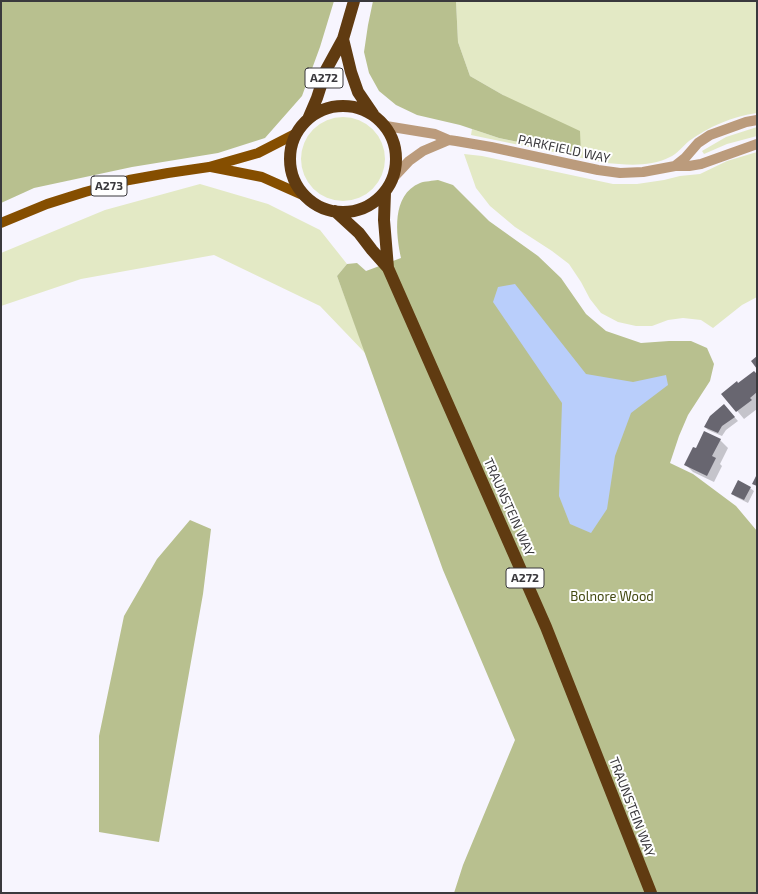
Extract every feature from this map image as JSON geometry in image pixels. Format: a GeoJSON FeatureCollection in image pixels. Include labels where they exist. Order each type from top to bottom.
{"type":"FeatureCollection","features":[{"type":"Feature","properties":{"kind":"highway","name":"A272"},"geometry":{"type":"LineString","coordinates":[[308,119],[317,98],[326,70],[343,39],[354,1]]}},
{"type":"Feature","properties":{"kind":"highway","name":"A272"},"geometry":{"type":"LineString","coordinates":[[343,39],[351,72],[358,92],[373,114]]}},
{"type":"Feature","properties":{"kind":"highway"},"geometry":{"type":"LineString","coordinates":[[340,105],[357,107],[373,114],[386,126],[394,142],[397,159],[394,177],[385,192],[375,202],[363,208],[349,212],[335,211],[320,207],[307,197],[296,183],[290,167],[291,149],[296,133],[308,119],[322,110],[340,105]]}},
{"type":"Feature","properties":{"kind":"highway","name":"TRAUNSTEIN WAY"},"geometry":{"type":"LineString","coordinates":[[385,192],[384,220],[388,268]]}},
{"type":"Feature","properties":{"kind":"highway","name":"TRAUNSTEIN WAY"},"geometry":{"type":"LineString","coordinates":[[335,211],[359,233],[388,268],[546,627],[651,893]]}},
{"type":"Feature","properties":{"kind":"main road","name":"A273"},"geometry":{"type":"LineString","coordinates":[[1,223],[85,192],[129,180],[210,167],[258,153],[296,133]]}},
{"type":"Feature","properties":{"kind":"main road","name":"A273"},"geometry":{"type":"LineString","coordinates":[[210,167],[262,177],[307,197]]}},
{"type":"Feature","properties":{"kind":"street"},"geometry":{"type":"LineString","coordinates":[[675,166],[685,158],[698,143],[710,135],[746,122],[757,120]]}},
{"type":"Feature","properties":{"kind":"street","name":"PARKFIELD WAY"},"geometry":{"type":"LineString","coordinates":[[386,126],[435,134],[449,140],[491,147],[598,170],[620,173],[643,172],[675,166],[702,164],[757,144]]}},
{"type":"Feature","properties":{"kind":"street"},"geometry":{"type":"LineString","coordinates":[[394,177],[409,161],[422,151],[449,140]]}},
{"type":"Feature","properties":{"kind":"green space"},"geometry":{"type":"Polygon","coordinates":[[[1,1],[334,1],[320,47],[302,96],[265,138],[218,153],[132,167],[34,188],[1,203],[1,1]]]}},
{"type":"Feature","properties":{"kind":"green space"},"geometry":{"type":"Polygon","coordinates":[[[373,1],[456,1],[458,42],[470,76],[503,95],[580,131],[581,155],[499,138],[460,125],[417,115],[396,105],[379,91],[369,73],[364,52],[373,1]]]}},
{"type":"Feature","properties":{"kind":"green space"},"geometry":{"type":"Polygon","coordinates":[[[456,1],[757,1],[757,113],[730,119],[704,131],[689,141],[673,156],[647,164],[606,163],[471,135],[472,129],[499,138],[581,155],[503,95],[470,76],[458,42],[456,1]]]}},
{"type":"Feature","properties":{"kind":"green space"},"geometry":{"type":"Polygon","coordinates":[[[335,117],[351,117],[367,124],[378,135],[385,151],[385,167],[382,175],[373,189],[367,194],[351,201],[335,201],[319,194],[308,183],[301,167],[301,151],[308,135],[319,124],[335,117]]]}},
{"type":"Feature","properties":{"kind":"green space"},"geometry":{"type":"Polygon","coordinates":[[[757,127],[757,136],[727,144],[704,154],[702,151],[726,137],[757,127]]]}},
{"type":"Feature","properties":{"kind":"green space"},"geometry":{"type":"Polygon","coordinates":[[[757,152],[757,297],[742,305],[713,328],[701,320],[683,318],[668,320],[652,326],[636,326],[618,322],[601,313],[590,299],[569,264],[515,227],[490,206],[476,188],[464,154],[482,156],[613,184],[637,184],[700,174],[727,161],[757,152]]]}},
{"type":"Feature","properties":{"kind":"green space","name":"Bolnore Wood"},"geometry":{"type":"Polygon","coordinates":[[[438,180],[453,185],[489,221],[538,256],[561,278],[586,314],[606,331],[641,343],[691,341],[707,348],[714,364],[710,381],[688,415],[670,463],[693,474],[736,506],[757,531],[757,893],[454,893],[463,865],[515,740],[443,570],[337,276],[347,264],[357,263],[366,271],[401,258],[397,227],[400,206],[404,196],[420,183],[438,180]]]}},
{"type":"Feature","properties":{"kind":"green space"},"geometry":{"type":"Polygon","coordinates":[[[200,184],[268,204],[320,230],[347,264],[337,276],[366,354],[320,306],[214,255],[81,279],[1,306],[1,253],[105,210],[200,184]]]}},
{"type":"Feature","properties":{"kind":"green space"},"geometry":{"type":"Polygon","coordinates":[[[190,520],[211,529],[203,594],[159,842],[99,832],[99,736],[124,616],[157,559],[190,520]]]}},
{"type":"Feature","properties":{"kind":"water"},"geometry":{"type":"Polygon","coordinates":[[[515,284],[586,374],[633,382],[666,375],[668,385],[631,413],[615,456],[607,509],[591,533],[570,524],[559,496],[562,403],[493,302],[498,287],[515,284]]]}},
{"type":"Feature","properties":{"kind":"building"},"geometry":{"type":"Polygon","coordinates":[[[757,356],[757,369],[751,361],[757,356]]]}},
{"type":"Feature","properties":{"kind":"building"},"geometry":{"type":"Polygon","coordinates":[[[754,371],[757,374],[757,392],[750,398],[752,400],[736,412],[721,394],[737,381],[738,383],[754,371]]]}},
{"type":"Feature","properties":{"kind":"building"},"geometry":{"type":"Polygon","coordinates":[[[724,404],[735,417],[722,426],[718,433],[704,427],[710,416],[724,404]]]}},
{"type":"Feature","properties":{"kind":"building"},"geometry":{"type":"Polygon","coordinates":[[[704,431],[721,439],[712,456],[716,458],[707,476],[684,465],[693,447],[696,448],[704,431]]]}},
{"type":"Feature","properties":{"kind":"building"},"geometry":{"type":"Polygon","coordinates":[[[757,474],[757,486],[752,484],[757,474]]]}},
{"type":"Feature","properties":{"kind":"building"},"geometry":{"type":"Polygon","coordinates":[[[738,480],[751,487],[744,500],[731,494],[738,480]]]}}]}
